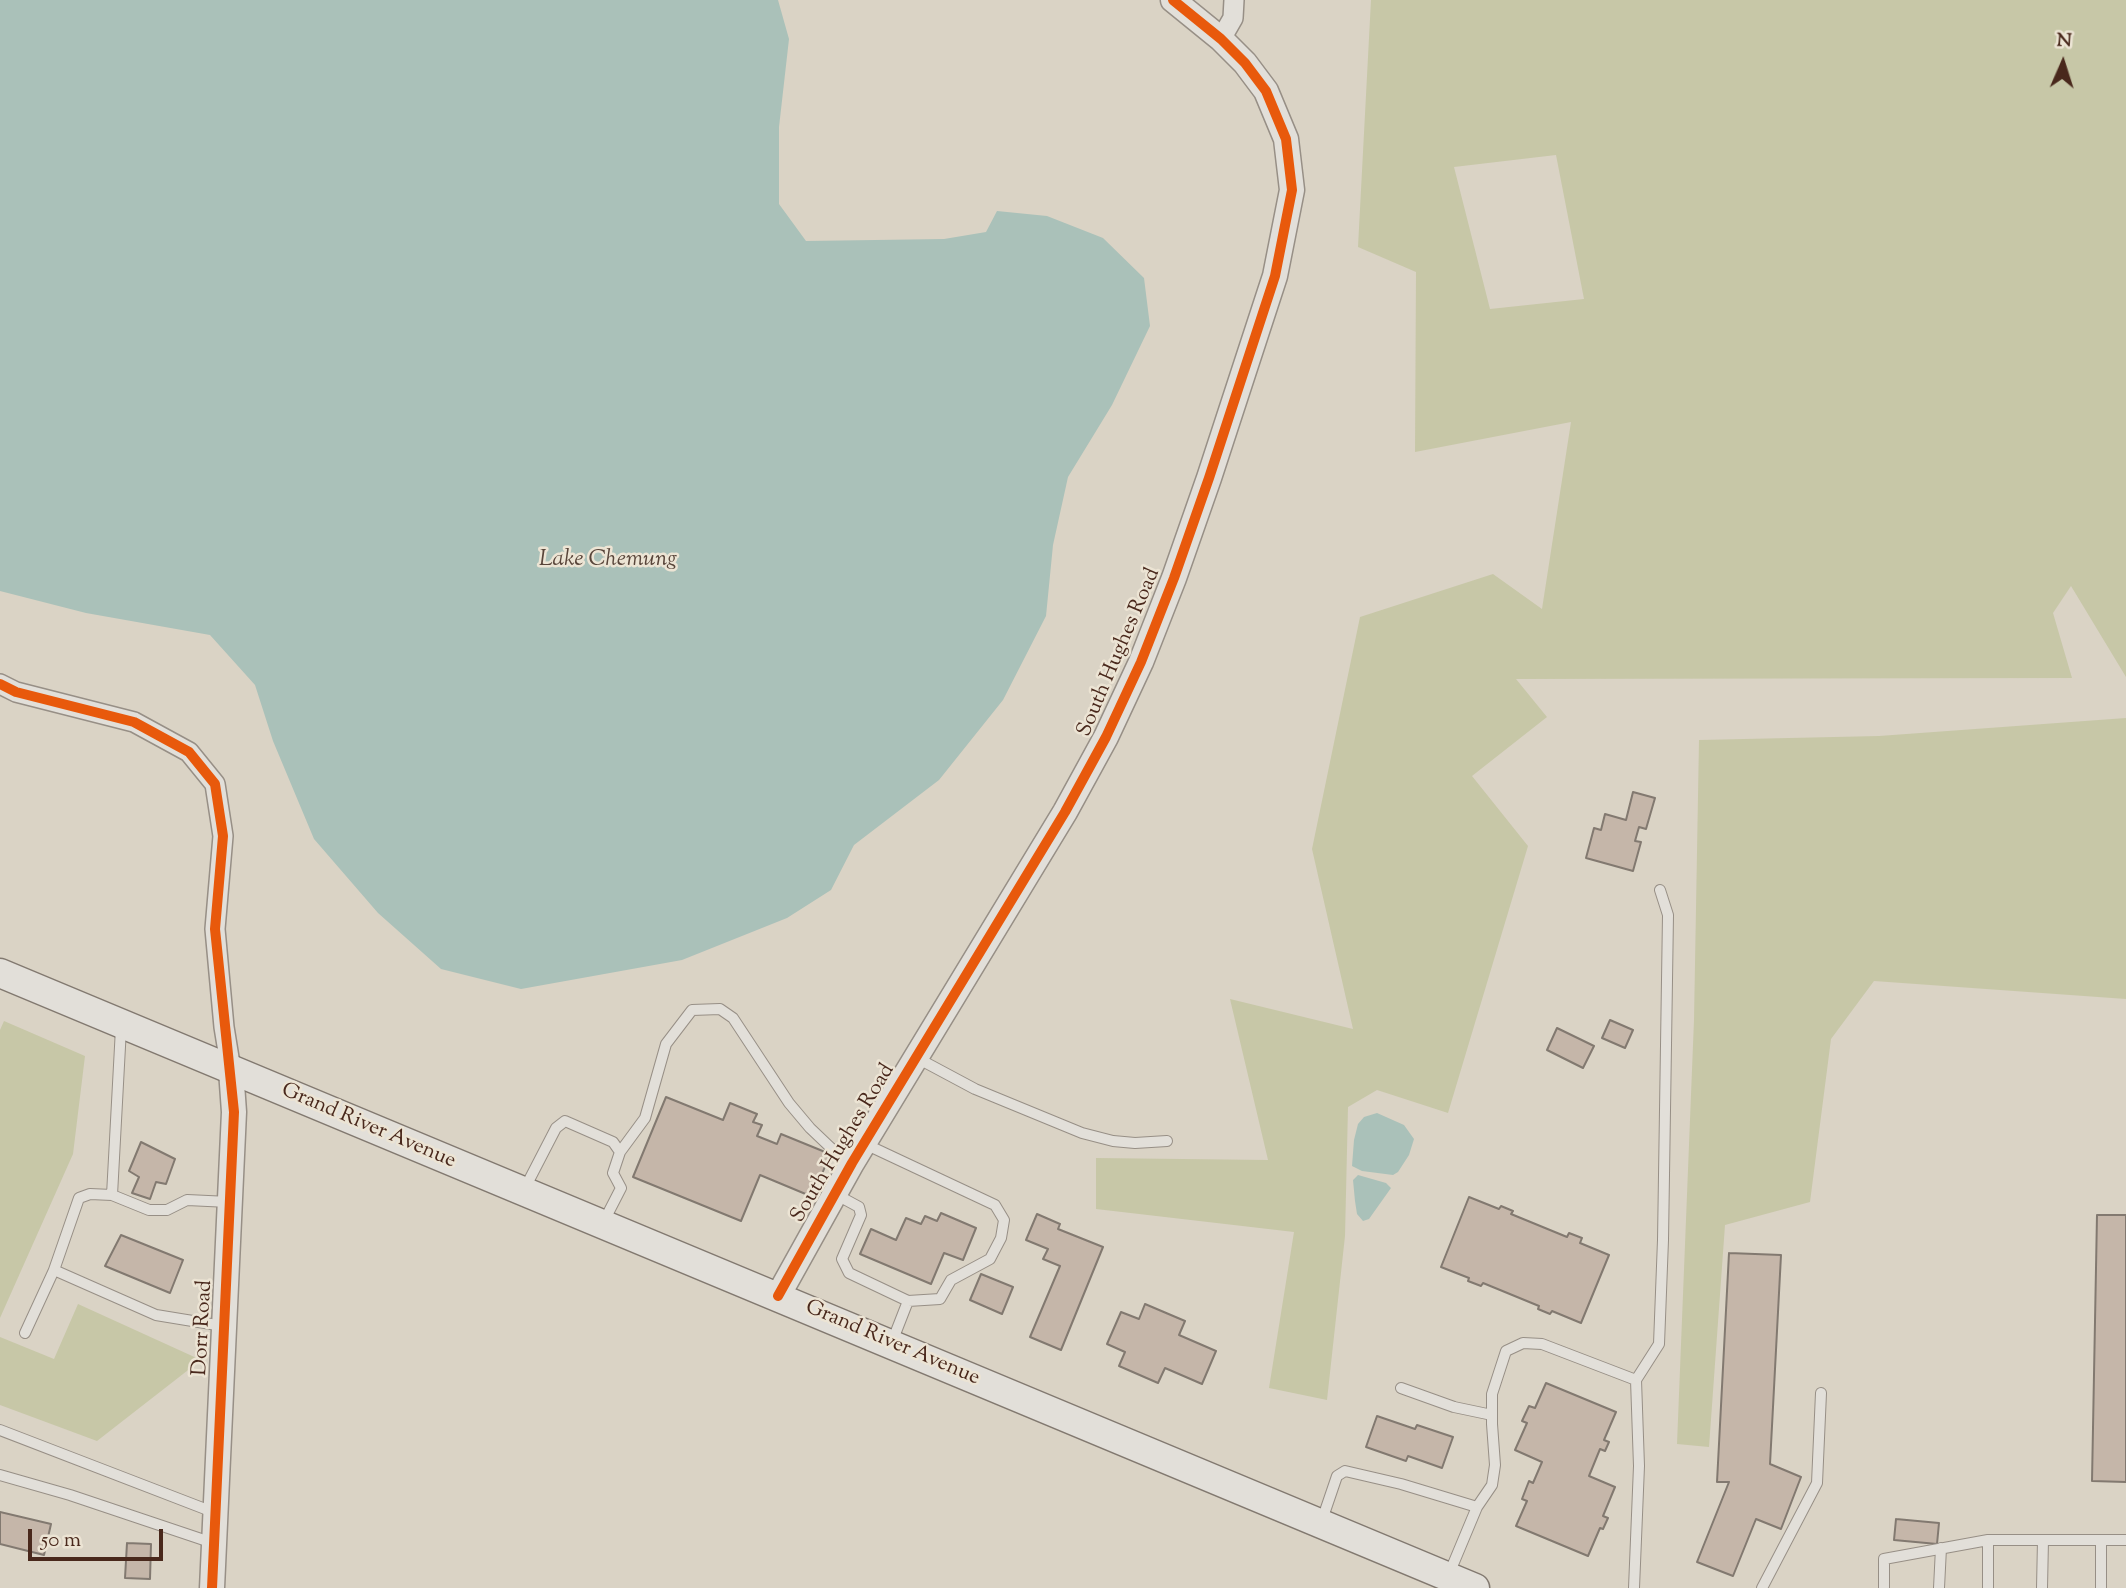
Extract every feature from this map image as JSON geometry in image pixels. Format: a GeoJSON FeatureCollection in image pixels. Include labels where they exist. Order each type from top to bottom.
{"type":"FeatureCollection","features":[{"type":"Feature","properties":{"kind":"main road","name":"Grand River Avenue"},"geometry":{"type":"LineString","coordinates":[[1,977],[778,1296],[1475,1588]]}},
{"type":"Feature","properties":{"kind":"street","name":"South Hughes Road"},"geometry":{"type":"LineString","coordinates":[[778,1296],[858,1154],[1065,812],[1106,737],[1141,662],[1205,490],[1275,276],[1292,190],[1286,139],[1274,107],[1245,63],[1221,39],[1173,0]]}},
{"type":"Feature","properties":{"kind":"street"},"geometry":{"type":"LineString","coordinates":[[1221,39],[1233,18],[1234,0]]}},
{"type":"Feature","properties":{"kind":"street"},"geometry":{"type":"LineString","coordinates":[[0,684],[16,692],[134,722],[189,752],[215,784],[223,836],[215,929],[230,1070]]}},
{"type":"Feature","properties":{"kind":"street","name":"Dorr Road"},"geometry":{"type":"LineString","coordinates":[[212,1588],[234,1112],[230,1070]]}},
{"type":"Feature","properties":{"kind":"lane"},"geometry":{"type":"LineString","coordinates":[[1634,1588],[1639,1466],[1636,1380],[1658,1344],[1663,1240],[1668,915],[1660,890]]}},
{"type":"Feature","properties":{"kind":"lane"},"geometry":{"type":"LineString","coordinates":[[603,1224],[621,1188],[613,1172],[620,1152],[645,1118],[666,1044],[692,1010],[720,1009],[733,1018],[789,1103],[831,1149],[858,1154],[995,1205],[1004,1220],[1001,1238],[990,1259],[951,1280],[940,1299],[908,1301],[849,1273],[842,1259],[861,1215],[859,1207],[835,1194]]}},
{"type":"Feature","properties":{"kind":"lane"},"geometry":{"type":"LineString","coordinates":[[112,1195],[121,1024]]}},
{"type":"Feature","properties":{"kind":"lane"},"geometry":{"type":"LineString","coordinates":[[917,1058],[975,1089],[1082,1133],[1113,1141],[1167,1141]]}},
{"type":"Feature","properties":{"kind":"lane"},"geometry":{"type":"LineString","coordinates":[[523,1192],[556,1128],[565,1121],[613,1142],[620,1152]]}},
{"type":"Feature","properties":{"kind":"lane"},"geometry":{"type":"LineString","coordinates":[[25,1333],[54,1270],[79,1198],[90,1194],[112,1195],[149,1210],[167,1210],[187,1200],[229,1202]]}},
{"type":"Feature","properties":{"kind":"lane"},"geometry":{"type":"LineString","coordinates":[[54,1270],[156,1315],[223,1326]]}},
{"type":"Feature","properties":{"kind":"lane"},"geometry":{"type":"LineString","coordinates":[[891,1343],[908,1301]]}},
{"type":"Feature","properties":{"kind":"lane"},"geometry":{"type":"LineString","coordinates":[[1448,1577],[1476,1507],[1492,1485],[1495,1465],[1493,1394],[1506,1351],[1523,1343],[1542,1344],[1636,1380]]}},
{"type":"Feature","properties":{"kind":"lane"},"geometry":{"type":"LineString","coordinates":[[1401,1388],[1454,1407],[1492,1415]]}},
{"type":"Feature","properties":{"kind":"lane"},"geometry":{"type":"LineString","coordinates":[[1762,1588],[1817,1483],[1821,1393]]}},
{"type":"Feature","properties":{"kind":"lane"},"geometry":{"type":"LineString","coordinates":[[0,1430],[214,1513]]}},
{"type":"Feature","properties":{"kind":"lane"},"geometry":{"type":"LineString","coordinates":[[1321,1524],[1337,1476],[1345,1471],[1401,1484],[1476,1507]]}},
{"type":"Feature","properties":{"kind":"lane"},"geometry":{"type":"LineString","coordinates":[[0,1475],[70,1495],[213,1544]]}},
{"type":"Feature","properties":{"kind":"lane"},"geometry":{"type":"LineString","coordinates":[[1987,1588],[1988,1539]]}},
{"type":"Feature","properties":{"kind":"lane"},"geometry":{"type":"LineString","coordinates":[[1884,1588],[1884,1559],[1988,1539],[2126,1541]]}},
{"type":"Feature","properties":{"kind":"lane"},"geometry":{"type":"LineString","coordinates":[[2042,1588],[2043,1540]]}},
{"type":"Feature","properties":{"kind":"lane"},"geometry":{"type":"LineString","coordinates":[[2101,1540],[2101,1588]]}},
{"type":"Feature","properties":{"kind":"lane"},"geometry":{"type":"LineString","coordinates":[[1939,1588],[1941,1548]]}},
{"type":"Feature","properties":{"kind":"green space"},"geometry":{"type":"Polygon","coordinates":[[[1371,0],[2126,0],[2126,677],[2071,586],[2053,613],[2072,678],[1516,679],[1547,717],[1472,776],[1528,846],[1448,1113],[1377,1090],[1348,1107],[1345,1236],[1327,1400],[1269,1388],[1294,1232],[1096,1209],[1096,1158],[1268,1160],[1230,999],[1353,1029],[1312,849],[1360,617],[1493,574],[1542,609],[1571,422],[1415,452],[1416,272],[1358,247],[1371,0]],[[1556,155],[1454,167],[1490,309],[1584,299],[1556,155]]]}},
{"type":"Feature","properties":{"kind":"green space"},"geometry":{"type":"Polygon","coordinates":[[[2126,718],[2126,999],[1874,981],[1831,1039],[1810,1202],[1725,1225],[1709,1447],[1677,1444],[1694,1020],[1699,740],[1879,736],[2126,718]]]}},
{"type":"Feature","properties":{"kind":"green space"},"geometry":{"type":"Polygon","coordinates":[[[4,1021],[85,1056],[73,1154],[0,1318],[0,1030],[4,1021]]]}},
{"type":"Feature","properties":{"kind":"green space"},"geometry":{"type":"Polygon","coordinates":[[[78,1304],[201,1360],[97,1441],[0,1405],[0,1337],[54,1359],[78,1304]]]}},
{"type":"Feature","properties":{"kind":"water","name":"Lake Chemung"},"geometry":{"type":"Polygon","coordinates":[[[0,0],[778,0],[789,39],[779,127],[779,204],[806,241],[944,239],[986,232],[997,211],[1047,216],[1103,238],[1144,278],[1150,326],[1112,405],[1068,477],[1053,545],[1046,616],[1003,700],[939,780],[854,845],[831,890],[787,918],[682,960],[521,989],[441,969],[378,913],[314,839],[273,741],[255,685],[210,635],[86,613],[0,591],[0,0]]]}},
{"type":"Feature","properties":{"kind":"water"},"geometry":{"type":"Polygon","coordinates":[[[1377,1113],[1404,1125],[1414,1139],[1409,1155],[1393,1175],[1362,1171],[1352,1166],[1358,1124],[1364,1117],[1377,1113]]]}},
{"type":"Feature","properties":{"kind":"water"},"geometry":{"type":"Polygon","coordinates":[[[1358,1175],[1386,1183],[1391,1188],[1369,1219],[1363,1221],[1357,1214],[1355,1201],[1353,1180],[1358,1175]]]}},
{"type":"Feature","properties":{"kind":"building"},"geometry":{"type":"Polygon","coordinates":[[[1633,792],[1655,798],[1646,829],[1639,827],[1635,841],[1641,842],[1633,871],[1586,858],[1594,828],[1601,830],[1605,814],[1626,820],[1633,792]]]}},
{"type":"Feature","properties":{"kind":"building"},"geometry":{"type":"Polygon","coordinates":[[[1610,1020],[1633,1030],[1625,1048],[1602,1038],[1610,1020]]]}},
{"type":"Feature","properties":{"kind":"building"},"geometry":{"type":"Polygon","coordinates":[[[1557,1028],[1594,1046],[1583,1068],[1547,1050],[1557,1028]]]}},
{"type":"Feature","properties":{"kind":"building"},"geometry":{"type":"Polygon","coordinates":[[[666,1097],[723,1120],[730,1103],[757,1114],[753,1122],[762,1125],[757,1136],[777,1144],[781,1134],[830,1154],[820,1179],[816,1177],[808,1195],[760,1175],[741,1221],[633,1177],[666,1097]]]}},
{"type":"Feature","properties":{"kind":"building"},"geometry":{"type":"Polygon","coordinates":[[[141,1142],[175,1159],[166,1184],[156,1182],[150,1199],[132,1193],[139,1177],[129,1171],[141,1142]]]}},
{"type":"Feature","properties":{"kind":"building"},"geometry":{"type":"Polygon","coordinates":[[[1469,1197],[1499,1209],[1501,1206],[1513,1211],[1511,1214],[1567,1237],[1569,1233],[1582,1238],[1580,1243],[1609,1255],[1581,1323],[1552,1311],[1550,1314],[1538,1309],[1539,1306],[1483,1283],[1481,1286],[1468,1281],[1469,1278],[1441,1267],[1469,1197]]]}},
{"type":"Feature","properties":{"kind":"building"},"geometry":{"type":"Polygon","coordinates":[[[941,1213],[976,1228],[963,1260],[944,1253],[931,1284],[860,1254],[871,1229],[896,1240],[906,1218],[921,1224],[925,1216],[937,1221],[941,1213]]]}},
{"type":"Feature","properties":{"kind":"building"},"geometry":{"type":"Polygon","coordinates":[[[1037,1214],[1060,1224],[1058,1229],[1103,1247],[1061,1350],[1030,1337],[1060,1266],[1043,1259],[1048,1249],[1026,1240],[1037,1214]]]}},
{"type":"Feature","properties":{"kind":"building"},"geometry":{"type":"Polygon","coordinates":[[[2097,1215],[2126,1215],[2126,1482],[2092,1481],[2097,1215]]]}},
{"type":"Feature","properties":{"kind":"building"},"geometry":{"type":"Polygon","coordinates":[[[121,1235],[183,1260],[170,1293],[105,1266],[121,1235]]]}},
{"type":"Feature","properties":{"kind":"building"},"geometry":{"type":"Polygon","coordinates":[[[1729,1253],[1781,1255],[1770,1464],[1801,1477],[1781,1529],[1756,1519],[1733,1576],[1697,1562],[1729,1482],[1717,1482],[1729,1253]]]}},
{"type":"Feature","properties":{"kind":"building"},"geometry":{"type":"Polygon","coordinates":[[[981,1274],[1013,1287],[1002,1314],[970,1300],[981,1274]]]}},
{"type":"Feature","properties":{"kind":"building"},"geometry":{"type":"Polygon","coordinates":[[[1145,1304],[1185,1321],[1179,1335],[1216,1351],[1202,1384],[1165,1368],[1158,1383],[1119,1366],[1125,1352],[1107,1344],[1121,1312],[1139,1319],[1145,1304]]]}},
{"type":"Feature","properties":{"kind":"building"},"geometry":{"type":"Polygon","coordinates":[[[1546,1383],[1616,1412],[1604,1440],[1609,1442],[1605,1451],[1600,1449],[1589,1476],[1615,1487],[1603,1516],[1608,1518],[1603,1529],[1600,1528],[1588,1556],[1516,1526],[1527,1501],[1522,1499],[1529,1481],[1533,1483],[1542,1462],[1515,1450],[1527,1423],[1522,1421],[1529,1406],[1535,1408],[1546,1383]]]}},
{"type":"Feature","properties":{"kind":"building"},"geometry":{"type":"Polygon","coordinates":[[[1377,1416],[1415,1429],[1417,1425],[1453,1437],[1442,1468],[1408,1456],[1406,1461],[1366,1447],[1377,1416]]]}},
{"type":"Feature","properties":{"kind":"building"},"geometry":{"type":"Polygon","coordinates":[[[0,1512],[51,1524],[44,1555],[0,1544],[0,1512]]]}},
{"type":"Feature","properties":{"kind":"building"},"geometry":{"type":"Polygon","coordinates":[[[1896,1519],[1939,1523],[1937,1544],[1894,1540],[1896,1519]]]}},
{"type":"Feature","properties":{"kind":"building"},"geometry":{"type":"Polygon","coordinates":[[[127,1543],[151,1544],[150,1579],[125,1578],[127,1543]]]}},
{"type":"Feature","properties":{"kind":"cycle path"},"geometry":{"type":"LineString","coordinates":[[778,1296],[852,1163],[1065,812],[1106,737],[1141,662],[1174,578],[1275,276],[1292,190],[1286,139],[1266,91],[1245,63],[1221,39],[1173,0]]}},
{"type":"Feature","properties":{"kind":"cycle path"},"geometry":{"type":"LineString","coordinates":[[0,684],[16,692],[134,722],[189,752],[215,784],[223,836],[215,929],[234,1112],[212,1588]]}}]}
